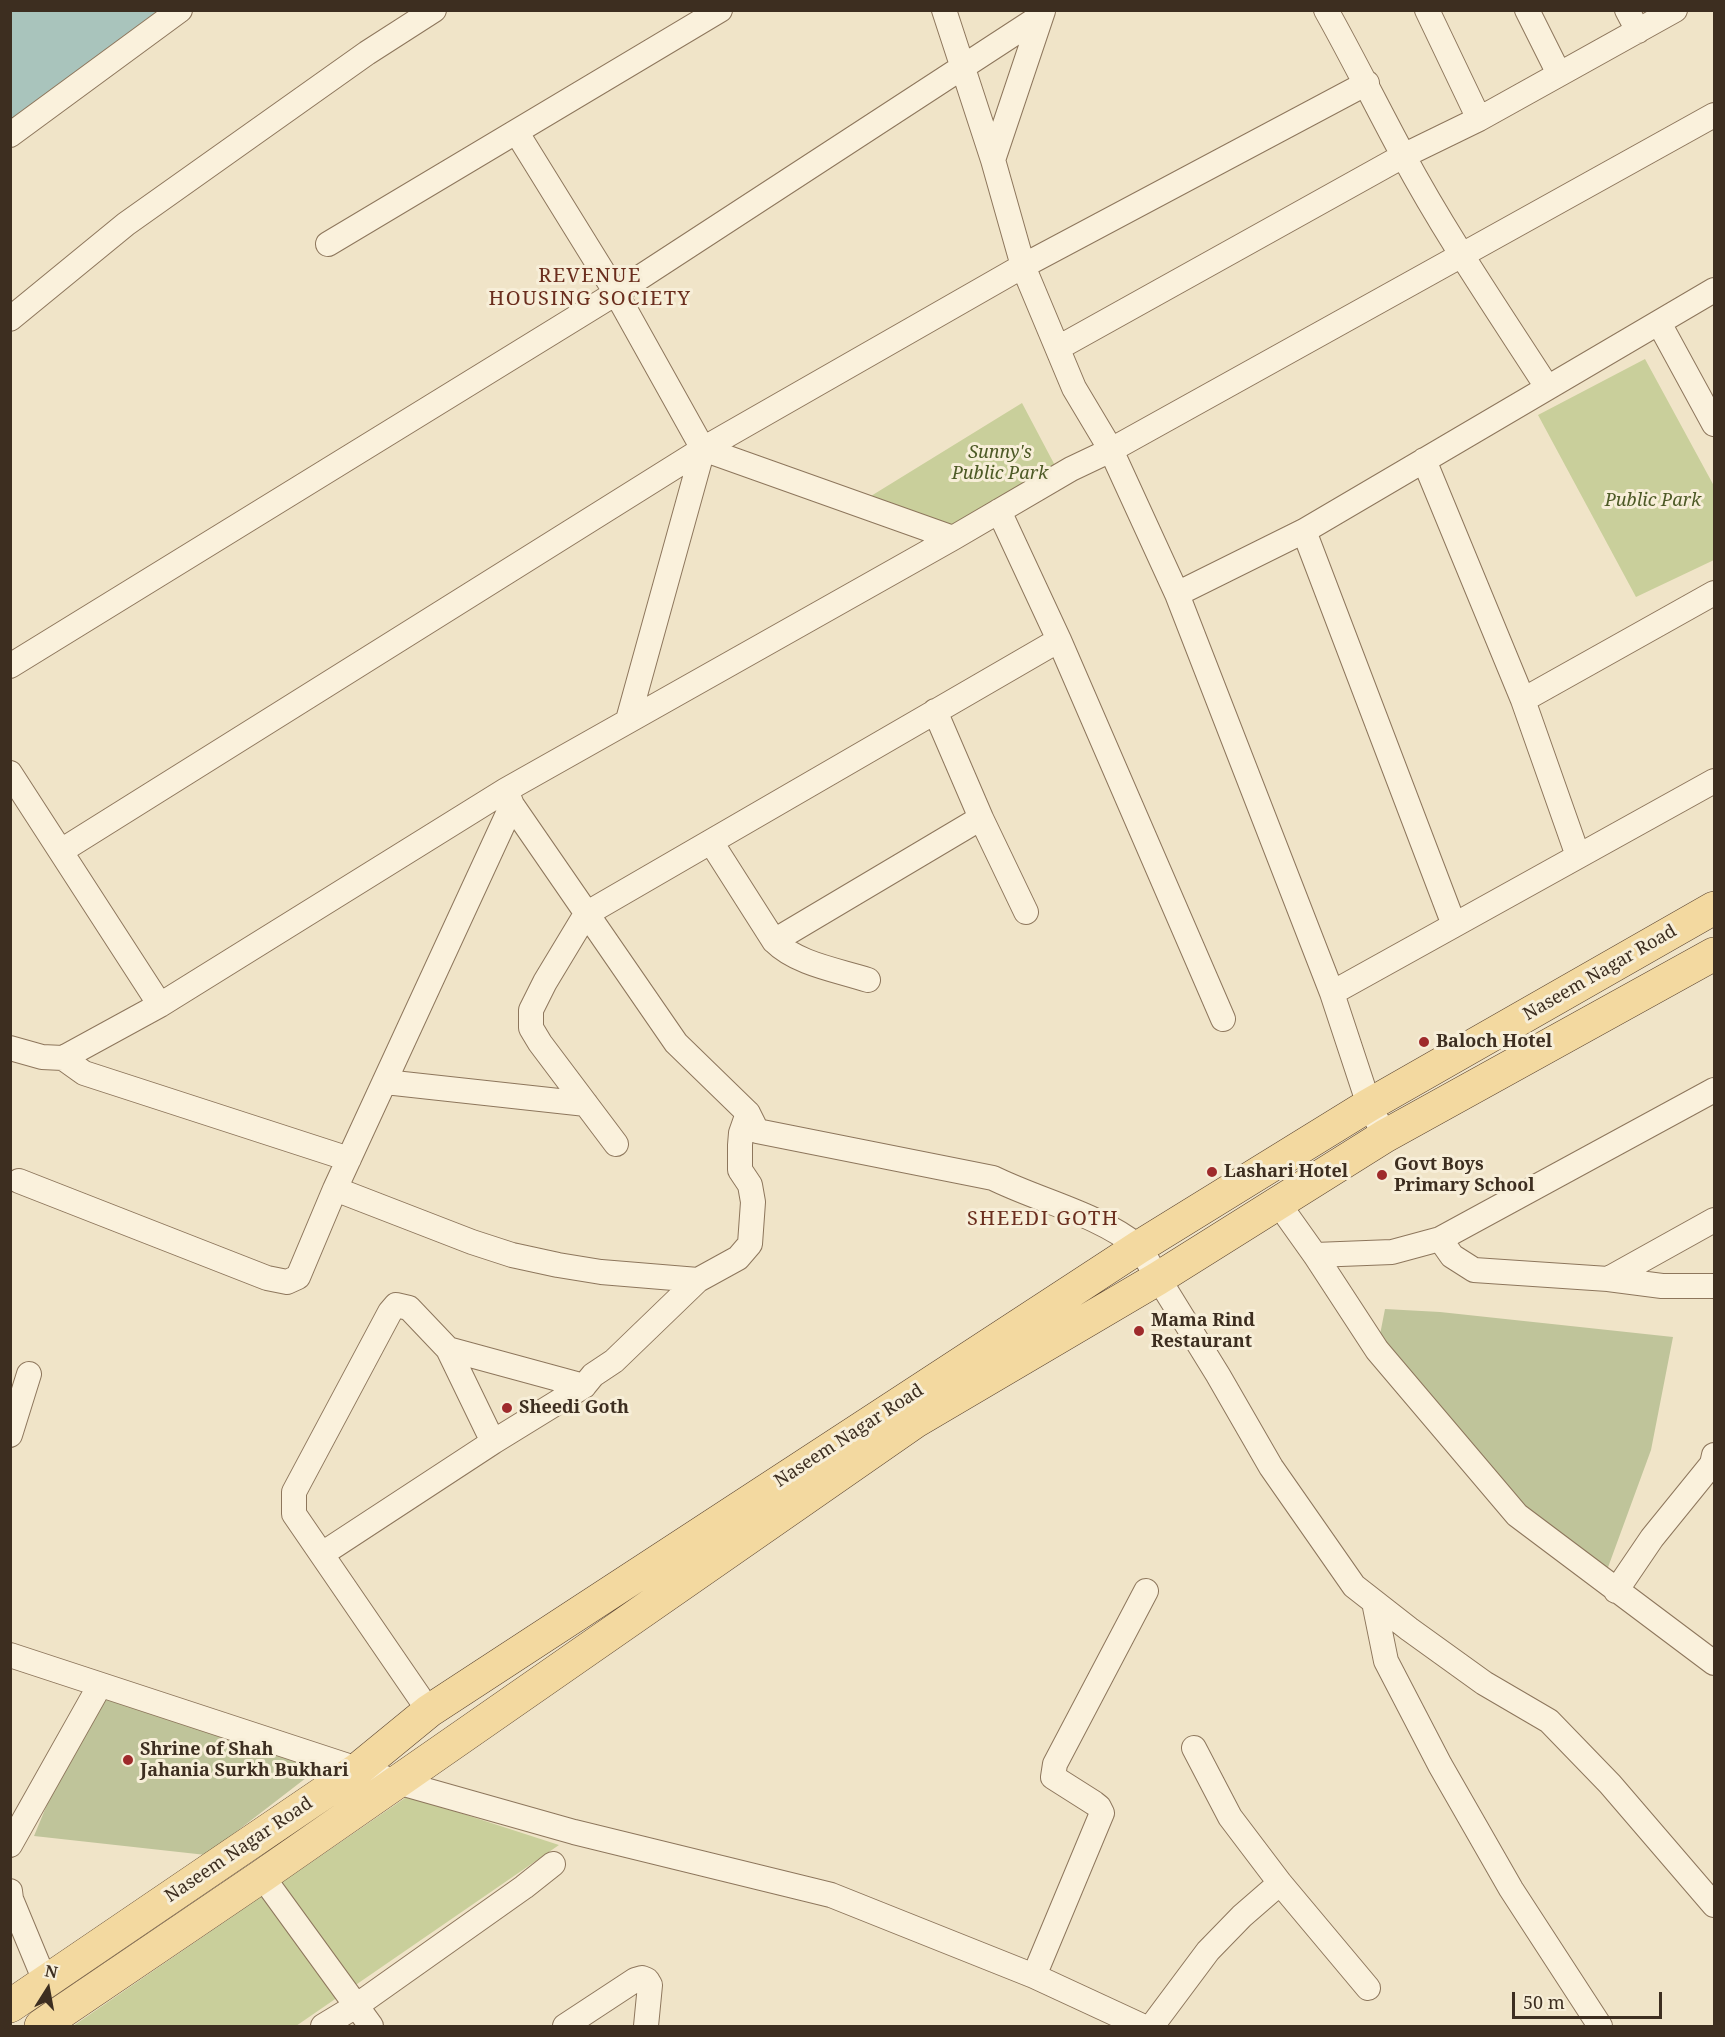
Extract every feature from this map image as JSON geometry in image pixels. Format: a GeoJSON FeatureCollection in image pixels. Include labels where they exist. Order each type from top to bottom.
{"type":"FeatureCollection","features":[{"type":"Feature","properties":{"kind":"main road","name":"Naseem Nagar Road"},"geometry":{"type":"LineString","coordinates":[[28,2003],[357,1770],[429,1710],[1139,1247],[1369,1105],[1714,908]]}},
{"type":"Feature","properties":{"kind":"main road","name":"Naseem Nagar Road"},"geometry":{"type":"LineString","coordinates":[[41,2026],[262,1876],[916,1421],[1157,1279],[1385,1136],[1714,954]]}},
{"type":"Feature","properties":{"kind":"street"},"geometry":{"type":"LineString","coordinates":[[10,135],[180,10]]}},
{"type":"Feature","properties":{"kind":"street"},"geometry":{"type":"LineString","coordinates":[[10,319],[126,224],[367,54],[434,10]]}},
{"type":"Feature","properties":{"kind":"street"},"geometry":{"type":"LineString","coordinates":[[328,244],[517,133],[686,20],[720,10]]}},
{"type":"Feature","properties":{"kind":"street"},"geometry":{"type":"LineString","coordinates":[[944,10],[993,160],[1023,266],[1074,388],[1111,450],[1177,594],[1332,993],[1369,1105],[1385,1136]]}},
{"type":"Feature","properties":{"kind":"street"},"geometry":{"type":"LineString","coordinates":[[1326,10],[1403,156],[1547,387]]}},
{"type":"Feature","properties":{"kind":"street"},"geometry":{"type":"LineString","coordinates":[[1427,10],[1479,118]]}},
{"type":"Feature","properties":{"kind":"street"},"geometry":{"type":"LineString","coordinates":[[1527,10],[1559,74]]}},
{"type":"Feature","properties":{"kind":"street"},"geometry":{"type":"LineString","coordinates":[[1058,348],[1403,156],[1559,74],[1632,21],[1675,10]]}},
{"type":"Feature","properties":{"kind":"street"},"geometry":{"type":"LineString","coordinates":[[10,666],[616,293],[1042,13]]}},
{"type":"Feature","properties":{"kind":"street"},"geometry":{"type":"LineString","coordinates":[[993,160],[1042,13]]}},
{"type":"Feature","properties":{"kind":"street"},"geometry":{"type":"LineString","coordinates":[[61,851],[703,448],[1023,266],[1366,83]]}},
{"type":"Feature","properties":{"kind":"street"},"geometry":{"type":"LineString","coordinates":[[10,1048],[42,1057],[63,1058],[160,1005],[509,798],[628,720],[954,538],[1071,469],[1111,450],[1462,254],[1714,117]]}},
{"type":"Feature","properties":{"kind":"street"},"geometry":{"type":"LineString","coordinates":[[517,133],[616,293],[703,448],[954,538]]}},
{"type":"Feature","properties":{"kind":"street"},"geometry":{"type":"LineString","coordinates":[[1177,594],[1304,531],[1714,290]]}},
{"type":"Feature","properties":{"kind":"street"},"geometry":{"type":"LineString","coordinates":[[1659,323],[1714,424]]}},
{"type":"Feature","properties":{"kind":"street"},"geometry":{"type":"LineString","coordinates":[[628,720],[703,448]]}},
{"type":"Feature","properties":{"kind":"street"},"geometry":{"type":"LineString","coordinates":[[1424,460],[1523,700],[1578,856]]}},
{"type":"Feature","properties":{"kind":"street"},"geometry":{"type":"LineString","coordinates":[[999,511],[1059,640],[1223,1019]]}},
{"type":"Feature","properties":{"kind":"street"},"geometry":{"type":"LineString","coordinates":[[1304,531],[1454,925]]}},
{"type":"Feature","properties":{"kind":"street"},"geometry":{"type":"LineString","coordinates":[[1523,700],[1714,593]]}},
{"type":"Feature","properties":{"kind":"street"},"geometry":{"type":"LineString","coordinates":[[616,1144],[531,1028],[531,1010],[586,914],[1059,640]]}},
{"type":"Feature","properties":{"kind":"street"},"geometry":{"type":"LineString","coordinates":[[935,711],[981,818],[1026,912]]}},
{"type":"Feature","properties":{"kind":"street"},"geometry":{"type":"LineString","coordinates":[[10,773],[160,1005]]}},
{"type":"Feature","properties":{"kind":"street"},"geometry":{"type":"LineString","coordinates":[[1332,993],[1714,781]]}},
{"type":"Feature","properties":{"kind":"street"},"geometry":{"type":"LineString","coordinates":[[509,798],[676,1043],[748,1113],[757,1131],[993,1178],[1024,1193],[1098,1221],[1124,1235],[1139,1247],[1218,1375],[1271,1467],[1354,1586],[1484,1683],[1549,1721],[1610,1784],[1714,1905]]}},
{"type":"Feature","properties":{"kind":"street"},"geometry":{"type":"LineString","coordinates":[[19,1181],[267,1278],[287,1282],[298,1277],[335,1189],[386,1082],[509,798]]}},
{"type":"Feature","properties":{"kind":"street"},"geometry":{"type":"LineString","coordinates":[[774,941],[981,818]]}},
{"type":"Feature","properties":{"kind":"street"},"geometry":{"type":"LineString","coordinates":[[711,842],[774,941],[783,950],[868,980]]}},
{"type":"Feature","properties":{"kind":"street"},"geometry":{"type":"LineString","coordinates":[[63,1058],[84,1073],[349,1159]]}},
{"type":"Feature","properties":{"kind":"street"},"geometry":{"type":"LineString","coordinates":[[386,1082],[586,1104]]}},
{"type":"Feature","properties":{"kind":"street"},"geometry":{"type":"LineString","coordinates":[[1316,1255],[1392,1252],[1440,1239],[1714,1090]]}},
{"type":"Feature","properties":{"kind":"street"},"geometry":{"type":"LineString","coordinates":[[322,1554],[584,1386],[593,1376],[614,1361],[698,1280],[738,1258],[750,1244],[753,1202],[750,1185],[740,1170],[741,1133],[748,1113]]}},
{"type":"Feature","properties":{"kind":"street"},"geometry":{"type":"LineString","coordinates":[[335,1189],[512,1255],[601,1272],[698,1280]]}},
{"type":"Feature","properties":{"kind":"street"},"geometry":{"type":"LineString","coordinates":[[1278,1203],[1316,1255],[1377,1350],[1517,1515],[1714,1663]]}},
{"type":"Feature","properties":{"kind":"street"},"geometry":{"type":"LineString","coordinates":[[1608,1280],[1714,1220]]}},
{"type":"Feature","properties":{"kind":"street"},"geometry":{"type":"LineString","coordinates":[[1440,1239],[1452,1256],[1473,1270],[1662,1286],[1714,1286]]}},
{"type":"Feature","properties":{"kind":"street"},"geometry":{"type":"LineString","coordinates":[[429,1710],[294,1514],[294,1492],[390,1312],[396,1305],[409,1308],[448,1349],[494,1442]]}},
{"type":"Feature","properties":{"kind":"street"},"geometry":{"type":"LineString","coordinates":[[448,1349],[584,1386]]}},
{"type":"Feature","properties":{"kind":"street"},"geometry":{"type":"LineString","coordinates":[[10,1435],[29,1374]]}},
{"type":"Feature","properties":{"kind":"street"},"geometry":{"type":"LineString","coordinates":[[1616,1591],[1652,1538],[1712,1464],[1714,1455]]}},
{"type":"Feature","properties":{"kind":"street"},"geometry":{"type":"LineString","coordinates":[[1034,1976],[1102,1814],[1094,1803],[1053,1777],[1055,1764],[1146,1591]]}},
{"type":"Feature","properties":{"kind":"street"},"geometry":{"type":"LineString","coordinates":[[1374,1602],[1386,1661],[1440,1765],[1511,1889],[1600,2026]]}},
{"type":"Feature","properties":{"kind":"street"},"geometry":{"type":"LineString","coordinates":[[10,1655],[397,1782],[574,1832],[831,1895],[1034,1976],[1142,2026]]}},
{"type":"Feature","properties":{"kind":"street"},"geometry":{"type":"LineString","coordinates":[[10,1845],[100,1685]]}},
{"type":"Feature","properties":{"kind":"street"},"geometry":{"type":"LineString","coordinates":[[1194,1748],[1230,1817],[1280,1883],[1368,1988]]}},
{"type":"Feature","properties":{"kind":"street"},"geometry":{"type":"LineString","coordinates":[[323,2026],[356,2006],[553,1864]]}},
{"type":"Feature","properties":{"kind":"street"},"geometry":{"type":"LineString","coordinates":[[262,1876],[371,2026]]}},
{"type":"Feature","properties":{"kind":"street"},"geometry":{"type":"LineString","coordinates":[[1152,2026],[1208,1951],[1242,1916],[1280,1883]]}},
{"type":"Feature","properties":{"kind":"street"},"geometry":{"type":"LineString","coordinates":[[10,1891],[28,2003]]}},
{"type":"Feature","properties":{"kind":"street"},"geometry":{"type":"LineString","coordinates":[[565,2026],[635,1980],[642,1978],[650,1985],[646,2026]]}},
{"type":"Feature","properties":{"kind":"green space","name":"Public Park"},"geometry":{"type":"Polygon","coordinates":[[[1645,359],[1714,486],[1714,560],[1636,597],[1538,415],[1645,359]]]}},
{"type":"Feature","properties":{"kind":"green space","name":"Sunny's Public Park"},"geometry":{"type":"Polygon","coordinates":[[[1022,403],[1060,475],[953,538],[858,504],[1022,403]]]}},
{"type":"Feature","properties":{"kind":"green space"},"geometry":{"type":"Polygon","coordinates":[[[1385,1309],[1440,1312],[1673,1337],[1651,1450],[1603,1581],[1517,1515],[1377,1350],[1385,1309]]]}},
{"type":"Feature","properties":{"kind":"green space"},"geometry":{"type":"Polygon","coordinates":[[[97,1684],[328,1761],[206,1855],[34,1836],[97,1684]]]}},
{"type":"Feature","properties":{"kind":"green space"},"geometry":{"type":"Polygon","coordinates":[[[408,1796],[559,1845],[296,2026],[73,2026],[408,1796]]]}},
{"type":"Feature","properties":{"kind":"water"},"geometry":{"type":"Polygon","coordinates":[[[11,11],[180,11],[11,135],[11,11]]]}},
{"type":"Feature","properties":{"kind":"place","name":"Baloch Hotel"},"geometry":{"type":"Point","coordinates":[1424,1042]}},
{"type":"Feature","properties":{"kind":"place","name":"Lashari Hotel"},"geometry":{"type":"Point","coordinates":[1212,1172]}},
{"type":"Feature","properties":{"kind":"place","name":"Govt Boys Primary School"},"geometry":{"type":"Point","coordinates":[1382,1175]}},
{"type":"Feature","properties":{"kind":"place","name":"Mama Rind Restaurant"},"geometry":{"type":"Point","coordinates":[1139,1331]}},
{"type":"Feature","properties":{"kind":"place","name":"Sheedi Goth"},"geometry":{"type":"Point","coordinates":[507,1408]}},
{"type":"Feature","properties":{"kind":"place","name":"Shrine of Shah Jahania Surkh Bukhari"},"geometry":{"type":"Point","coordinates":[128,1760]}},
{"type":"Feature","properties":{"kind":"district","name":"REVENUE HOUSING SOCIETY"},"geometry":{"type":"Point","coordinates":[590,288]}},
{"type":"Feature","properties":{"kind":"district","name":"SHEEDI GOTH"},"geometry":{"type":"Point","coordinates":[1043,1219]}}]}
